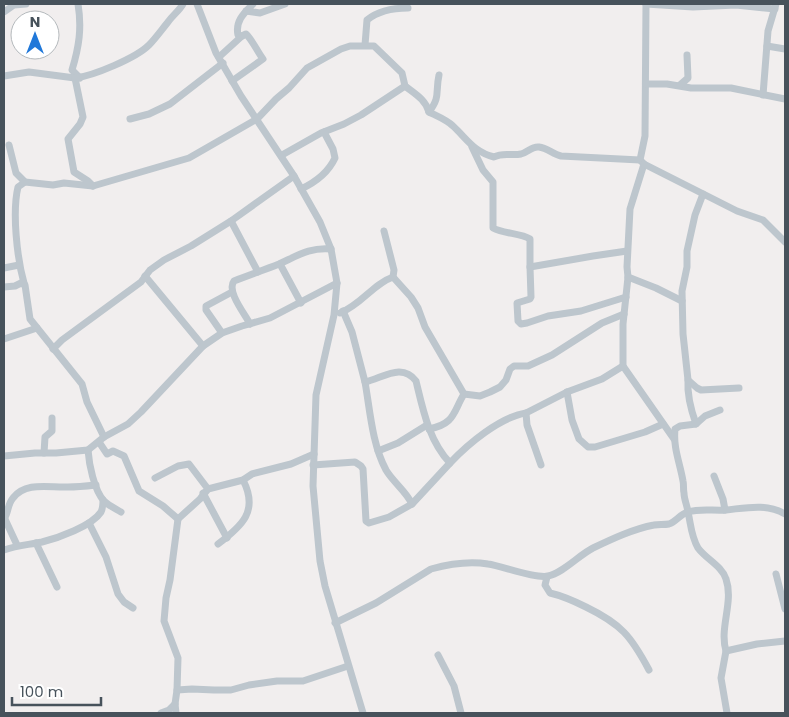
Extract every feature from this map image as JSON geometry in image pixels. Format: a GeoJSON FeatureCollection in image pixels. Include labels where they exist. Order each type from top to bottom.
{"type":"FeatureCollection","features":[{"type":"Feature","properties":{"kind":"street"},"geometry":{"type":"LineString","coordinates":[[4,12],[14,5],[26,4]]}},
{"type":"Feature","properties":{"kind":"street"},"geometry":{"type":"LineString","coordinates":[[78,4],[81,24],[79,48],[72,70],[78,78],[83,117],[68,140],[74,172],[93,186]]}},
{"type":"Feature","properties":{"kind":"street"},"geometry":{"type":"LineString","coordinates":[[4,76],[29,72],[78,78],[113,66],[148,46],[158,32],[165,28],[168,22],[180,10],[183,4]]}},
{"type":"Feature","properties":{"kind":"street"},"geometry":{"type":"LineString","coordinates":[[197,4],[221,60],[302,189],[320,222],[331,248],[337,284],[334,315],[316,395],[313,486],[320,561],[335,623],[363,713]]}},
{"type":"Feature","properties":{"kind":"street"},"geometry":{"type":"LineString","coordinates":[[242,36],[238,35],[237,29],[240,17],[252,4]]}},
{"type":"Feature","properties":{"kind":"street"},"geometry":{"type":"LineString","coordinates":[[246,11],[260,13],[285,4]]}},
{"type":"Feature","properties":{"kind":"street"},"geometry":{"type":"LineString","coordinates":[[674,438],[623,366],[630,209],[642,162],[645,136],[646,4],[693,7],[775,6],[768,31],[763,95]]}},
{"type":"Feature","properties":{"kind":"street"},"geometry":{"type":"LineString","coordinates":[[365,45],[367,20],[373,15],[386,10],[408,8]]}},
{"type":"Feature","properties":{"kind":"street"},"geometry":{"type":"LineString","coordinates":[[130,119],[149,114],[170,104],[221,60],[246,34],[263,59],[232,80]]}},
{"type":"Feature","properties":{"kind":"street"},"geometry":{"type":"LineString","coordinates":[[178,518],[139,491],[124,456],[113,451],[107,454],[82,384],[30,319],[28,298],[19,265],[15,203],[18,187],[25,182],[93,186],[127,178],[149,169],[193,156],[257,119],[307,68],[341,49],[365,45],[374,46],[402,73],[405,86],[421,98],[427,105],[429,112],[452,125],[472,147],[483,170],[493,182],[493,228],[501,232],[525,236],[530,239],[530,299],[518,303],[518,321],[521,324],[527,324],[548,316],[581,311],[626,297]]}},
{"type":"Feature","properties":{"kind":"street"},"geometry":{"type":"LineString","coordinates":[[768,46],[785,49]]}},
{"type":"Feature","properties":{"kind":"street"},"geometry":{"type":"LineString","coordinates":[[680,85],[688,78],[687,55]]}},
{"type":"Feature","properties":{"kind":"street"},"geometry":{"type":"LineString","coordinates":[[429,112],[436,102],[438,95],[436,87],[439,75]]}},
{"type":"Feature","properties":{"kind":"street"},"geometry":{"type":"LineString","coordinates":[[646,84],[680,85],[691,88],[731,88],[785,99]]}},
{"type":"Feature","properties":{"kind":"street"},"geometry":{"type":"LineString","coordinates":[[282,156],[324,132],[344,124],[405,86]]}},
{"type":"Feature","properties":{"kind":"street"},"geometry":{"type":"LineString","coordinates":[[302,189],[317,181],[332,165],[335,158],[324,132]]}},
{"type":"Feature","properties":{"kind":"street"},"geometry":{"type":"LineString","coordinates":[[9,145],[16,172],[25,182]]}},
{"type":"Feature","properties":{"kind":"street"},"geometry":{"type":"LineString","coordinates":[[472,147],[494,157],[501,153],[522,154],[532,148],[541,147],[561,156],[642,162],[737,211],[764,220],[785,242]]}},
{"type":"Feature","properties":{"kind":"street"},"geometry":{"type":"LineString","coordinates":[[53,349],[62,340],[141,282],[150,270],[231,221],[294,176]]}},
{"type":"Feature","properties":{"kind":"street"},"geometry":{"type":"LineString","coordinates":[[696,424],[690,406],[682,302],[687,267],[687,251],[695,216],[703,194]]}},
{"type":"Feature","properties":{"kind":"street"},"geometry":{"type":"LineString","coordinates":[[231,221],[258,272]]}},
{"type":"Feature","properties":{"kind":"street"},"geometry":{"type":"LineString","coordinates":[[384,232],[394,270],[393,277]]}},
{"type":"Feature","properties":{"kind":"street"},"geometry":{"type":"LineString","coordinates":[[250,324],[232,292],[234,281],[280,264],[306,251],[331,248]]}},
{"type":"Feature","properties":{"kind":"street"},"geometry":{"type":"LineString","coordinates":[[530,267],[627,252]]}},
{"type":"Feature","properties":{"kind":"street"},"geometry":{"type":"LineString","coordinates":[[280,264],[301,303]]}},
{"type":"Feature","properties":{"kind":"street"},"geometry":{"type":"LineString","coordinates":[[4,268],[19,265]]}},
{"type":"Feature","properties":{"kind":"street"},"geometry":{"type":"LineString","coordinates":[[145,276],[203,346]]}},
{"type":"Feature","properties":{"kind":"street"},"geometry":{"type":"LineString","coordinates":[[334,315],[366,297],[393,277]]}},
{"type":"Feature","properties":{"kind":"street"},"geometry":{"type":"LineString","coordinates":[[393,277],[418,308],[425,327],[464,394]]}},
{"type":"Feature","properties":{"kind":"street"},"geometry":{"type":"LineString","coordinates":[[628,277],[656,288],[682,302]]}},
{"type":"Feature","properties":{"kind":"street"},"geometry":{"type":"LineString","coordinates":[[4,287],[24,283]]}},
{"type":"Feature","properties":{"kind":"street"},"geometry":{"type":"LineString","coordinates":[[4,456],[88,450],[128,424],[150,405],[203,346],[222,333],[270,318],[337,284]]}},
{"type":"Feature","properties":{"kind":"street"},"geometry":{"type":"LineString","coordinates":[[222,333],[206,310],[206,306],[232,292]]}},
{"type":"Feature","properties":{"kind":"street"},"geometry":{"type":"LineString","coordinates":[[343,311],[352,332],[365,382],[378,452],[387,471],[410,497],[412,504]]}},
{"type":"Feature","properties":{"kind":"street"},"geometry":{"type":"LineString","coordinates":[[464,394],[480,396],[490,392],[500,387],[506,380],[510,369],[514,366],[528,366],[552,355],[602,323],[624,314]]}},
{"type":"Feature","properties":{"kind":"street"},"geometry":{"type":"LineString","coordinates":[[4,339],[37,328]]}},
{"type":"Feature","properties":{"kind":"street"},"geometry":{"type":"LineString","coordinates":[[313,465],[355,462],[361,466],[363,469],[366,521],[368,523],[390,517],[412,504],[478,436],[509,419],[526,414],[567,392],[602,379],[623,366]]}},
{"type":"Feature","properties":{"kind":"street"},"geometry":{"type":"LineString","coordinates":[[365,382],[399,371],[412,375],[416,381],[428,427],[442,453],[450,463]]}},
{"type":"Feature","properties":{"kind":"street"},"geometry":{"type":"LineString","coordinates":[[688,380],[701,390],[739,388]]}},
{"type":"Feature","properties":{"kind":"street"},"geometry":{"type":"LineString","coordinates":[[567,392],[572,420],[579,439],[588,448],[645,432],[663,424]]}},
{"type":"Feature","properties":{"kind":"street"},"geometry":{"type":"LineString","coordinates":[[378,452],[428,427],[440,426],[453,416],[464,394]]}},
{"type":"Feature","properties":{"kind":"street"},"geometry":{"type":"LineString","coordinates":[[720,410],[705,416],[696,424],[680,426],[675,429],[674,438],[675,453],[682,473],[690,532],[699,548],[709,560],[723,571],[726,577],[729,593],[726,611],[726,651],[721,678],[727,713]]}},
{"type":"Feature","properties":{"kind":"street"},"geometry":{"type":"LineString","coordinates":[[526,414],[527,425],[541,465]]}},
{"type":"Feature","properties":{"kind":"street"},"geometry":{"type":"LineString","coordinates":[[44,453],[45,437],[52,431],[52,418]]}},
{"type":"Feature","properties":{"kind":"street"},"geometry":{"type":"LineString","coordinates":[[4,550],[17,545],[36,543],[59,536],[89,523],[100,514],[103,508],[103,500],[89,463],[88,450]]}},
{"type":"Feature","properties":{"kind":"street"},"geometry":{"type":"LineString","coordinates":[[176,713],[178,658],[164,621],[178,518],[200,499],[205,491],[243,480],[252,474],[290,464],[314,454]]}},
{"type":"Feature","properties":{"kind":"street"},"geometry":{"type":"LineString","coordinates":[[155,478],[178,466],[189,464],[205,491],[227,538]]}},
{"type":"Feature","properties":{"kind":"street"},"geometry":{"type":"LineString","coordinates":[[714,476],[723,498],[725,510]]}},
{"type":"Feature","properties":{"kind":"street"},"geometry":{"type":"LineString","coordinates":[[218,544],[238,528],[248,515],[250,504],[248,490],[243,480]]}},
{"type":"Feature","properties":{"kind":"street"},"geometry":{"type":"LineString","coordinates":[[17,545],[4,518],[7,515],[7,505],[18,492],[23,489],[43,486],[96,485]]}},
{"type":"Feature","properties":{"kind":"street"},"geometry":{"type":"LineString","coordinates":[[103,500],[121,512]]}},
{"type":"Feature","properties":{"kind":"street"},"geometry":{"type":"LineString","coordinates":[[335,623],[376,603],[431,569],[463,563],[486,564],[546,577],[591,549],[632,531],[668,524],[688,512],[701,509],[725,510],[763,507],[785,514]]}},
{"type":"Feature","properties":{"kind":"street"},"geometry":{"type":"LineString","coordinates":[[89,523],[106,557],[118,594],[124,602],[134,608]]}},
{"type":"Feature","properties":{"kind":"street"},"geometry":{"type":"LineString","coordinates":[[36,543],[57,587]]}},
{"type":"Feature","properties":{"kind":"street"},"geometry":{"type":"LineString","coordinates":[[776,574],[785,605]]}},
{"type":"Feature","properties":{"kind":"street"},"geometry":{"type":"LineString","coordinates":[[546,577],[545,585],[550,593],[570,599],[611,620],[635,644],[649,670]]}},
{"type":"Feature","properties":{"kind":"street"},"geometry":{"type":"LineString","coordinates":[[726,651],[757,644],[785,641]]}},
{"type":"Feature","properties":{"kind":"street"},"geometry":{"type":"LineString","coordinates":[[438,655],[454,686],[460,713]]}},
{"type":"Feature","properties":{"kind":"street"},"geometry":{"type":"LineString","coordinates":[[177,690],[192,688],[231,690],[277,681],[304,681],[348,666]]}},
{"type":"Feature","properties":{"kind":"street"},"geometry":{"type":"LineString","coordinates":[[162,713],[169,710],[175,704]]}}]}
